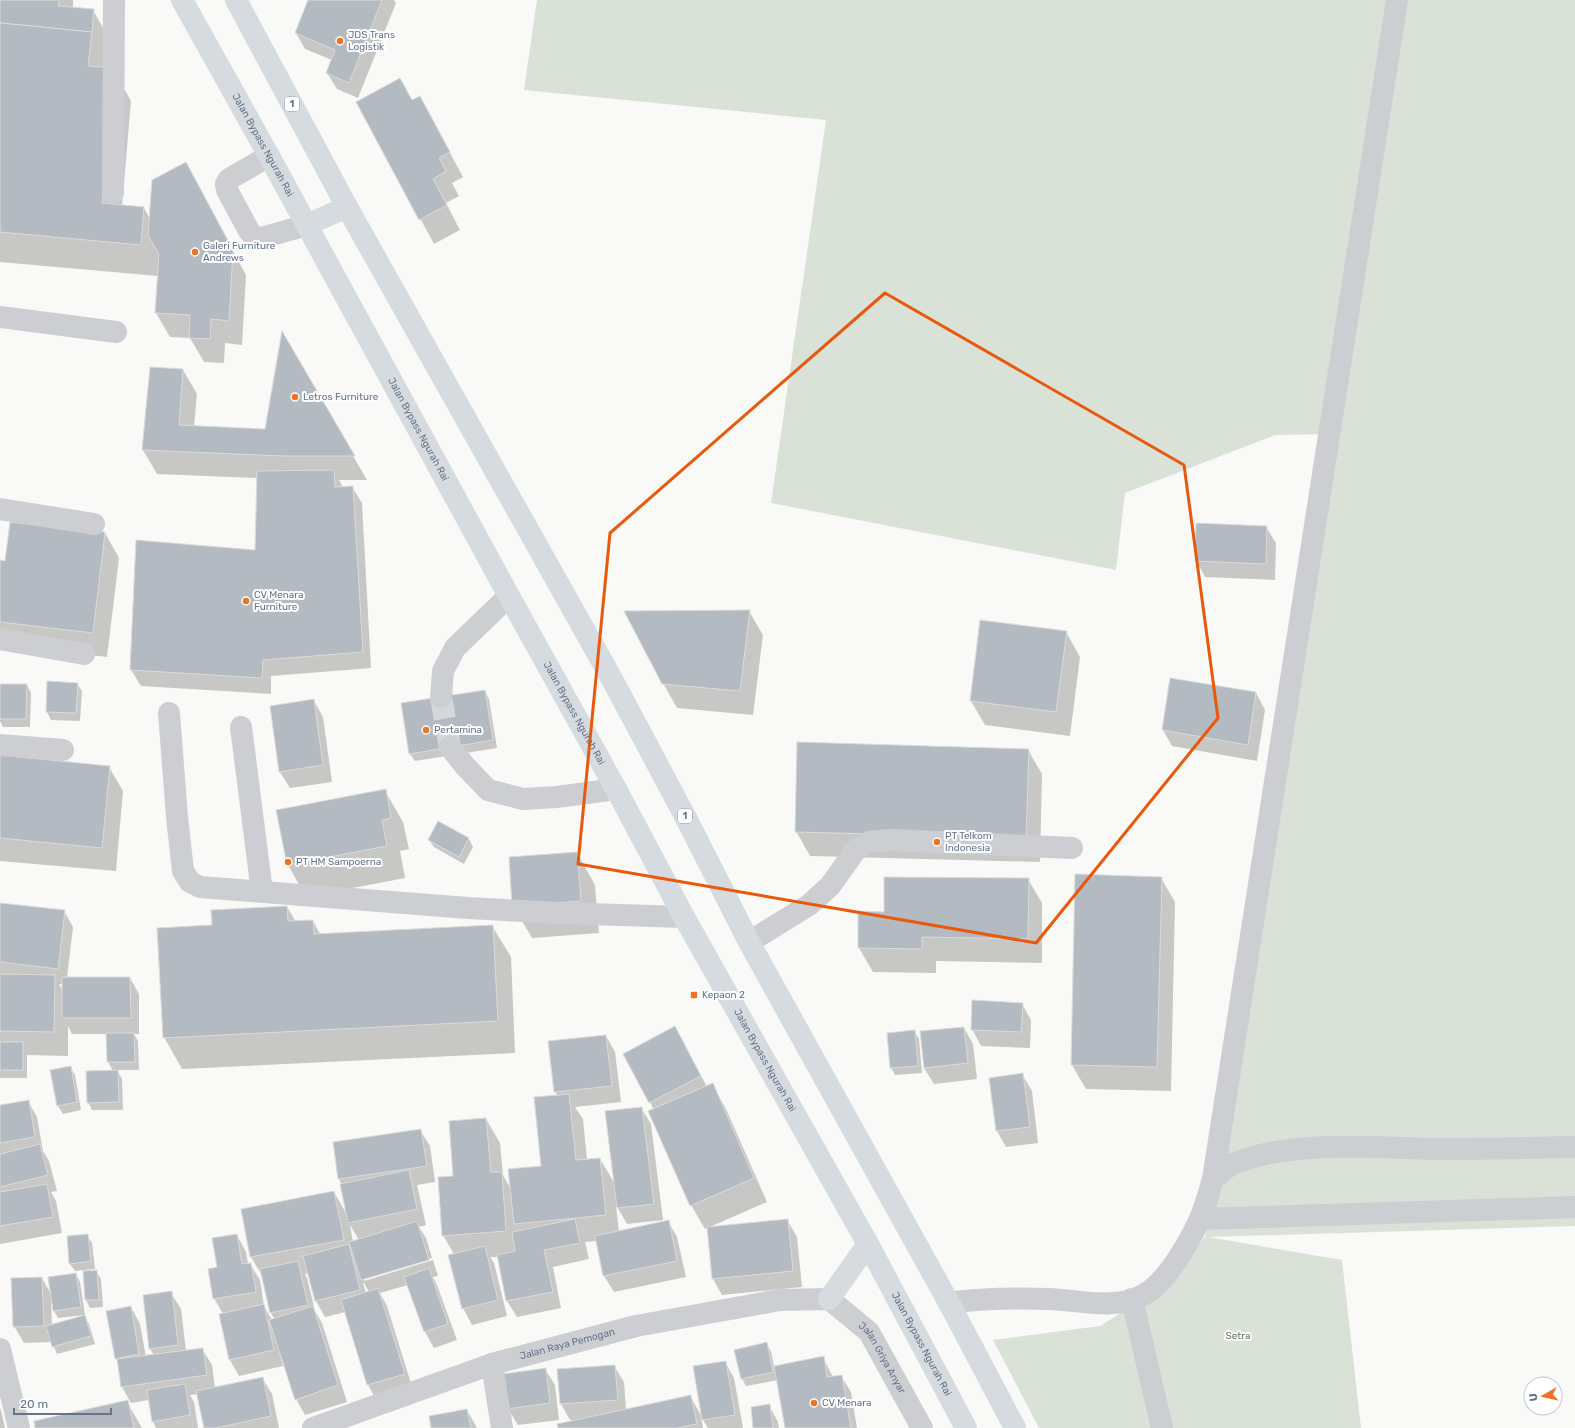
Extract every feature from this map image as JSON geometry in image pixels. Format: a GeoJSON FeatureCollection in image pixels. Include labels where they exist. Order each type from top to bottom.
{"type":"FeatureCollection","features":[{"type":"Feature","properties":{"kind":"highway","name":"Jalan Bypass Ngurah Rai"},"geometry":{"type":"LineString","coordinates":[[182,0],[616,789],[684,917],[868,1244],[966,1428]]}},
{"type":"Feature","properties":{"kind":"highway","name":"1"},"geometry":{"type":"LineString","coordinates":[[236,0],[347,207],[613,681],[690,825],[750,942],[949,1303],[1015,1428]]}},
{"type":"Feature","properties":{"kind":"highway"},"geometry":{"type":"LineString","coordinates":[[307,225],[347,207]]}},
{"type":"Feature","properties":{"kind":"highway"},"geometry":{"type":"LineString","coordinates":[[829,1299],[868,1244]]}},
{"type":"Feature","properties":{"kind":"street"},"geometry":{"type":"LineString","coordinates":[[113,193],[114,0]]}},
{"type":"Feature","properties":{"kind":"street"},"geometry":{"type":"LineString","coordinates":[[949,1303],[976,1299],[1050,1299],[1093,1304],[1112,1303],[1144,1295],[1155,1287],[1177,1261],[1200,1218],[1213,1179],[1397,0]]}},
{"type":"Feature","properties":{"kind":"street"},"geometry":{"type":"LineString","coordinates":[[269,156],[229,179],[226,184],[227,190],[249,231],[254,237],[261,238],[307,225]]}},
{"type":"Feature","properties":{"kind":"street"},"geometry":{"type":"LineString","coordinates":[[0,317],[116,332]]}},
{"type":"Feature","properties":{"kind":"street"},"geometry":{"type":"LineString","coordinates":[[0,509],[94,524]]}},
{"type":"Feature","properties":{"kind":"street"},"geometry":{"type":"LineString","coordinates":[[441,697],[443,671],[455,648],[509,596]]}},
{"type":"Feature","properties":{"kind":"street"},"geometry":{"type":"LineString","coordinates":[[0,639],[84,654]]}},
{"type":"Feature","properties":{"kind":"street"},"geometry":{"type":"LineString","coordinates":[[169,713],[176,817],[183,871],[190,882],[200,887],[468,908],[558,913],[684,917]]}},
{"type":"Feature","properties":{"kind":"street"},"geometry":{"type":"LineString","coordinates":[[241,727],[262,892]]}},
{"type":"Feature","properties":{"kind":"street"},"geometry":{"type":"LineString","coordinates":[[0,745],[63,750]]}},
{"type":"Feature","properties":{"kind":"street"},"geometry":{"type":"LineString","coordinates":[[450,747],[465,766],[488,790],[523,799],[557,797],[616,789]]}},
{"type":"Feature","properties":{"kind":"street"},"geometry":{"type":"LineString","coordinates":[[750,942],[809,906],[830,886],[855,850],[868,842],[890,840],[1072,848]]}},
{"type":"Feature","properties":{"kind":"street"},"geometry":{"type":"LineString","coordinates":[[1213,1179],[1222,1171],[1240,1161],[1273,1152],[1289,1150],[1343,1147],[1450,1149],[1575,1147]]}},
{"type":"Feature","properties":{"kind":"street"},"geometry":{"type":"LineString","coordinates":[[1200,1218],[1575,1207]]}},
{"type":"Feature","properties":{"kind":"street","name":"Jalan Raya Pemogan"},"geometry":{"type":"LineString","coordinates":[[313,1428],[492,1364],[636,1326],[780,1300],[829,1299]]}},
{"type":"Feature","properties":{"kind":"street","name":"Jalan Griya Anyar"},"geometry":{"type":"LineString","coordinates":[[829,1299],[869,1332],[922,1428]]}},
{"type":"Feature","properties":{"kind":"street"},"geometry":{"type":"LineString","coordinates":[[1132,1299],[1162,1428]]}},
{"type":"Feature","properties":{"kind":"street"},"geometry":{"type":"LineString","coordinates":[[0,1349],[19,1428]]}},
{"type":"Feature","properties":{"kind":"street"},"geometry":{"type":"LineString","coordinates":[[492,1364],[502,1428]]}},
{"type":"Feature","properties":{"kind":"highlighted area"},"geometry":{"type":"Polygon","coordinates":[[[885,293],[1184,465],[1218,718],[1036,943],[578,864],[610,533],[885,293]]]}},
{"type":"Feature","properties":{"kind":"green space","name":"Setra"},"geometry":{"type":"Polygon","coordinates":[[[537,0],[1575,0],[1575,1226],[1208,1237],[1342,1260],[1361,1428],[1039,1428],[993,1340],[1100,1326],[1151,1294],[1205,1237],[1337,434],[1275,435],[1125,493],[1116,570],[771,503],[826,120],[524,90],[537,0]]]}},
{"type":"Feature","properties":{"kind":"building"},"geometry":{"type":"Polygon","coordinates":[[[0,0],[59,0],[58,6],[94,9],[92,32],[0,23],[0,0]]]}},
{"type":"Feature","properties":{"kind":"building","name":"JDS Trans Logistik"},"geometry":{"type":"Polygon","coordinates":[[[308,0],[382,0],[349,83],[326,73],[335,50],[295,33],[308,0]]]}},
{"type":"Feature","properties":{"kind":"building"},"geometry":{"type":"Polygon","coordinates":[[[0,23],[92,32],[88,66],[113,68],[102,203],[144,207],[141,245],[0,232],[0,23]]]}},
{"type":"Feature","properties":{"kind":"building"},"geometry":{"type":"Polygon","coordinates":[[[400,78],[412,100],[420,96],[450,152],[439,158],[446,171],[433,179],[447,205],[419,220],[356,102],[400,78]]]}},
{"type":"Feature","properties":{"kind":"building","name":"Galeri Furniture Andrews"},"geometry":{"type":"Polygon","coordinates":[[[186,162],[233,250],[229,321],[211,319],[210,339],[189,338],[190,315],[155,313],[159,254],[148,235],[152,180],[186,162]]]}},
{"type":"Feature","properties":{"kind":"building","name":"Letros Furniture"},"geometry":{"type":"Polygon","coordinates":[[[282,331],[355,456],[283,456],[142,450],[150,367],[183,369],[179,425],[265,429],[282,331]]]}},
{"type":"Feature","properties":{"kind":"building","name":"CV Menara Furniture"},"geometry":{"type":"Polygon","coordinates":[[[334,470],[335,487],[353,486],[363,652],[263,660],[262,678],[130,670],[136,540],[255,550],[257,471],[334,470]]]}},
{"type":"Feature","properties":{"kind":"building"},"geometry":{"type":"Polygon","coordinates":[[[10,522],[105,532],[93,633],[0,622],[0,560],[5,561],[10,522]]]}},
{"type":"Feature","properties":{"kind":"building"},"geometry":{"type":"Polygon","coordinates":[[[1196,523],[1267,526],[1266,564],[1195,561],[1196,523]]]}},
{"type":"Feature","properties":{"kind":"building"},"geometry":{"type":"Polygon","coordinates":[[[750,610],[740,691],[662,684],[624,611],[750,610]]]}},
{"type":"Feature","properties":{"kind":"building"},"geometry":{"type":"Polygon","coordinates":[[[980,620],[1067,631],[1056,712],[970,701],[980,620]]]}},
{"type":"Feature","properties":{"kind":"building"},"geometry":{"type":"Polygon","coordinates":[[[1170,678],[1256,692],[1248,745],[1162,730],[1170,678]]]}},
{"type":"Feature","properties":{"kind":"building"},"geometry":{"type":"Polygon","coordinates":[[[47,681],[78,683],[76,713],[46,712],[47,681]]]}},
{"type":"Feature","properties":{"kind":"building"},"geometry":{"type":"Polygon","coordinates":[[[0,684],[27,684],[26,719],[0,719],[0,684]]]}},
{"type":"Feature","properties":{"kind":"building"},"geometry":{"type":"Polygon","coordinates":[[[485,690],[493,740],[409,754],[401,703],[485,690]]]}},
{"type":"Feature","properties":{"kind":"building"},"geometry":{"type":"Polygon","coordinates":[[[314,699],[323,765],[279,772],[270,706],[314,699]]]}},
{"type":"Feature","properties":{"kind":"building"},"geometry":{"type":"Polygon","coordinates":[[[797,742],[1029,749],[1026,838],[795,832],[797,742]]]}},
{"type":"Feature","properties":{"kind":"building"},"geometry":{"type":"Polygon","coordinates":[[[0,755],[110,766],[102,848],[0,838],[0,755]]]}},
{"type":"Feature","properties":{"kind":"building"},"geometry":{"type":"Polygon","coordinates":[[[386,789],[391,818],[382,820],[387,846],[287,865],[276,810],[386,789]]]}},
{"type":"Feature","properties":{"kind":"building"},"geometry":{"type":"Polygon","coordinates":[[[438,821],[469,838],[459,857],[428,840],[438,821]]]}},
{"type":"Feature","properties":{"kind":"building"},"geometry":{"type":"Polygon","coordinates":[[[577,852],[581,901],[512,906],[509,857],[577,852]]]}},
{"type":"Feature","properties":{"kind":"building"},"geometry":{"type":"Polygon","coordinates":[[[1075,874],[1162,877],[1157,1067],[1071,1065],[1075,874]]]}},
{"type":"Feature","properties":{"kind":"building"},"geometry":{"type":"Polygon","coordinates":[[[884,877],[1029,878],[1028,939],[922,937],[922,949],[858,948],[858,911],[884,912],[884,877]]]}},
{"type":"Feature","properties":{"kind":"building"},"geometry":{"type":"Polygon","coordinates":[[[0,903],[65,910],[58,969],[0,962],[0,903]]]}},
{"type":"Feature","properties":{"kind":"building"},"geometry":{"type":"Polygon","coordinates":[[[287,906],[288,921],[313,920],[314,934],[493,925],[498,1021],[163,1038],[157,928],[212,925],[211,910],[287,906]]]}},
{"type":"Feature","properties":{"kind":"building"},"geometry":{"type":"Polygon","coordinates":[[[0,974],[55,975],[54,1032],[0,1031],[0,974]]]}},
{"type":"Feature","properties":{"kind":"building"},"geometry":{"type":"Polygon","coordinates":[[[62,977],[130,977],[131,1018],[62,1018],[62,977]]]}},
{"type":"Feature","properties":{"kind":"building"},"geometry":{"type":"Polygon","coordinates":[[[972,1000],[1023,1003],[1021,1032],[971,1030],[972,1000]]]}},
{"type":"Feature","properties":{"kind":"building"},"geometry":{"type":"Polygon","coordinates":[[[675,1026],[701,1076],[649,1103],[623,1054],[675,1026]]]}},
{"type":"Feature","properties":{"kind":"building"},"geometry":{"type":"Polygon","coordinates":[[[964,1027],[968,1063],[924,1068],[920,1031],[964,1027]]]}},
{"type":"Feature","properties":{"kind":"building"},"geometry":{"type":"Polygon","coordinates":[[[915,1030],[918,1066],[890,1068],[887,1033],[915,1030]]]}},
{"type":"Feature","properties":{"kind":"building"},"geometry":{"type":"Polygon","coordinates":[[[106,1033],[134,1033],[135,1062],[107,1062],[106,1033]]]}},
{"type":"Feature","properties":{"kind":"building"},"geometry":{"type":"Polygon","coordinates":[[[606,1035],[612,1086],[554,1092],[548,1041],[606,1035]]]}},
{"type":"Feature","properties":{"kind":"building"},"geometry":{"type":"Polygon","coordinates":[[[0,1042],[23,1042],[23,1070],[0,1070],[0,1042]]]}},
{"type":"Feature","properties":{"kind":"building"},"geometry":{"type":"Polygon","coordinates":[[[71,1066],[77,1102],[57,1106],[50,1070],[71,1066]]]}},
{"type":"Feature","properties":{"kind":"building"},"geometry":{"type":"Polygon","coordinates":[[[118,1070],[119,1102],[87,1103],[86,1071],[118,1070]]]}},
{"type":"Feature","properties":{"kind":"building"},"geometry":{"type":"Polygon","coordinates":[[[1023,1073],[1030,1127],[996,1131],[989,1078],[1023,1073]]]}},
{"type":"Feature","properties":{"kind":"building"},"geometry":{"type":"Polygon","coordinates":[[[713,1083],[754,1178],[690,1206],[648,1111],[713,1083]]]}},
{"type":"Feature","properties":{"kind":"building"},"geometry":{"type":"Polygon","coordinates":[[[569,1094],[576,1160],[600,1158],[606,1215],[514,1224],[508,1169],[541,1166],[534,1097],[569,1094]]]}},
{"type":"Feature","properties":{"kind":"building"},"geometry":{"type":"Polygon","coordinates":[[[29,1100],[35,1137],[0,1143],[0,1105],[29,1100]]]}},
{"type":"Feature","properties":{"kind":"building"},"geometry":{"type":"Polygon","coordinates":[[[642,1107],[654,1204],[617,1208],[605,1111],[642,1107]]]}},
{"type":"Feature","properties":{"kind":"building"},"geometry":{"type":"Polygon","coordinates":[[[486,1118],[491,1172],[502,1172],[506,1231],[442,1236],[438,1177],[453,1176],[449,1121],[486,1118]]]}},
{"type":"Feature","properties":{"kind":"building"},"geometry":{"type":"Polygon","coordinates":[[[421,1129],[427,1166],[338,1179],[333,1142],[421,1129]]]}},
{"type":"Feature","properties":{"kind":"building"},"geometry":{"type":"Polygon","coordinates":[[[40,1144],[48,1175],[0,1187],[0,1154],[40,1144]]]}},
{"type":"Feature","properties":{"kind":"building"},"geometry":{"type":"Polygon","coordinates":[[[409,1170],[417,1209],[348,1223],[340,1184],[409,1170]]]}},
{"type":"Feature","properties":{"kind":"building"},"geometry":{"type":"Polygon","coordinates":[[[47,1184],[53,1217],[0,1226],[0,1192],[47,1184]]]}},
{"type":"Feature","properties":{"kind":"building"},"geometry":{"type":"Polygon","coordinates":[[[334,1191],[344,1240],[250,1257],[241,1209],[334,1191]]]}},
{"type":"Feature","properties":{"kind":"building"},"geometry":{"type":"Polygon","coordinates":[[[575,1219],[580,1243],[544,1250],[553,1292],[506,1301],[497,1255],[515,1251],[512,1232],[575,1219]]]}},
{"type":"Feature","properties":{"kind":"building"},"geometry":{"type":"Polygon","coordinates":[[[788,1219],[793,1271],[712,1279],[707,1227],[788,1219]]]}},
{"type":"Feature","properties":{"kind":"building"},"geometry":{"type":"Polygon","coordinates":[[[669,1220],[677,1261],[603,1276],[595,1236],[669,1220]]]}},
{"type":"Feature","properties":{"kind":"building"},"geometry":{"type":"Polygon","coordinates":[[[417,1221],[429,1260],[361,1280],[349,1242],[417,1221]]]}},
{"type":"Feature","properties":{"kind":"building"},"geometry":{"type":"Polygon","coordinates":[[[88,1234],[91,1261],[69,1264],[67,1236],[88,1234]]]}},
{"type":"Feature","properties":{"kind":"building"},"geometry":{"type":"Polygon","coordinates":[[[237,1234],[242,1264],[251,1263],[256,1292],[213,1299],[208,1269],[217,1267],[212,1238],[237,1234]]]}},
{"type":"Feature","properties":{"kind":"building"},"geometry":{"type":"Polygon","coordinates":[[[349,1244],[360,1290],[315,1301],[303,1256],[349,1244]]]}},
{"type":"Feature","properties":{"kind":"building"},"geometry":{"type":"Polygon","coordinates":[[[485,1246],[498,1300],[462,1309],[448,1255],[485,1246]]]}},
{"type":"Feature","properties":{"kind":"building"},"geometry":{"type":"Polygon","coordinates":[[[298,1261],[308,1305],[270,1313],[260,1269],[298,1261]]]}},
{"type":"Feature","properties":{"kind":"building"},"geometry":{"type":"Polygon","coordinates":[[[429,1268],[448,1324],[424,1332],[404,1277],[429,1268]]]}},
{"type":"Feature","properties":{"kind":"building"},"geometry":{"type":"Polygon","coordinates":[[[97,1270],[99,1300],[85,1300],[83,1271],[97,1270]]]}},
{"type":"Feature","properties":{"kind":"building"},"geometry":{"type":"Polygon","coordinates":[[[76,1273],[81,1307],[53,1311],[48,1277],[76,1273]]]}},
{"type":"Feature","properties":{"kind":"building"},"geometry":{"type":"Polygon","coordinates":[[[42,1277],[44,1326],[13,1327],[11,1278],[42,1277]]]}},
{"type":"Feature","properties":{"kind":"building"},"geometry":{"type":"Polygon","coordinates":[[[378,1288],[405,1374],[367,1385],[341,1300],[378,1288]]]}},
{"type":"Feature","properties":{"kind":"building"},"geometry":{"type":"Polygon","coordinates":[[[172,1291],[178,1345],[149,1349],[143,1295],[172,1291]]]}},
{"type":"Feature","properties":{"kind":"building"},"geometry":{"type":"Polygon","coordinates":[[[264,1304],[274,1350],[229,1360],[219,1314],[264,1304]]]}},
{"type":"Feature","properties":{"kind":"building"},"geometry":{"type":"Polygon","coordinates":[[[131,1306],[139,1354],[115,1359],[106,1311],[131,1306]]]}},
{"type":"Feature","properties":{"kind":"building"},"geometry":{"type":"Polygon","coordinates":[[[313,1306],[338,1385],[295,1400],[269,1320],[313,1306]]]}},
{"type":"Feature","properties":{"kind":"building"},"geometry":{"type":"Polygon","coordinates":[[[85,1315],[91,1336],[52,1347],[46,1326],[85,1315]]]}},
{"type":"Feature","properties":{"kind":"building"},"geometry":{"type":"Polygon","coordinates":[[[767,1342],[773,1372],[741,1379],[734,1350],[767,1342]]]}},
{"type":"Feature","properties":{"kind":"building"},"geometry":{"type":"Polygon","coordinates":[[[203,1348],[207,1375],[121,1387],[117,1359],[203,1348]]]}},
{"type":"Feature","properties":{"kind":"building","name":"CV Menara"},"geometry":{"type":"Polygon","coordinates":[[[824,1356],[827,1377],[842,1375],[851,1428],[785,1428],[774,1366],[824,1356]]]}},
{"type":"Feature","properties":{"kind":"building"},"geometry":{"type":"Polygon","coordinates":[[[726,1361],[735,1415],[702,1420],[693,1366],[726,1361]]]}},
{"type":"Feature","properties":{"kind":"building"},"geometry":{"type":"Polygon","coordinates":[[[615,1365],[618,1400],[560,1404],[557,1369],[615,1365]]]}},
{"type":"Feature","properties":{"kind":"building"},"geometry":{"type":"Polygon","coordinates":[[[546,1368],[550,1403],[507,1409],[503,1374],[546,1368]]]}},
{"type":"Feature","properties":{"kind":"building"},"geometry":{"type":"Polygon","coordinates":[[[263,1377],[271,1416],[216,1428],[204,1428],[196,1391],[263,1377]]]}},
{"type":"Feature","properties":{"kind":"building"},"geometry":{"type":"Polygon","coordinates":[[[185,1384],[190,1415],[152,1422],[147,1390],[185,1384]]]}},
{"type":"Feature","properties":{"kind":"building"},"geometry":{"type":"Polygon","coordinates":[[[691,1395],[697,1424],[677,1428],[558,1428],[557,1424],[691,1395]]]}},
{"type":"Feature","properties":{"kind":"building"},"geometry":{"type":"Polygon","coordinates":[[[128,1400],[134,1428],[35,1428],[34,1421],[128,1400]]]}},
{"type":"Feature","properties":{"kind":"building"},"geometry":{"type":"Polygon","coordinates":[[[770,1404],[773,1428],[753,1428],[751,1407],[770,1404]]]}},
{"type":"Feature","properties":{"kind":"building"},"geometry":{"type":"Polygon","coordinates":[[[467,1409],[471,1428],[431,1428],[429,1416],[467,1409]]]}},
{"type":"Feature","properties":{"kind":"tunnel"},"geometry":{"type":"LineString","coordinates":[[441,697],[450,747]]}},
{"type":"Feature","properties":{"kind":"place","name":"JDS Trans Logistik"},"geometry":{"type":"Point","coordinates":[340,41]}},
{"type":"Feature","properties":{"kind":"place","name":"Galeri Furniture Andrews"},"geometry":{"type":"Point","coordinates":[195,252]}},
{"type":"Feature","properties":{"kind":"place","name":"Letros Furniture"},"geometry":{"type":"Point","coordinates":[295,397]}},
{"type":"Feature","properties":{"kind":"place","name":"CV Menara Furniture"},"geometry":{"type":"Point","coordinates":[246,601]}},
{"type":"Feature","properties":{"kind":"place","name":"Pertamina"},"geometry":{"type":"Point","coordinates":[426,730]}},
{"type":"Feature","properties":{"kind":"place","name":"PT Telkom Indonesia"},"geometry":{"type":"Point","coordinates":[937,842]}},
{"type":"Feature","properties":{"kind":"place","name":"PT HM Sampoerna"},"geometry":{"type":"Point","coordinates":[288,862]}},
{"type":"Feature","properties":{"kind":"place","name":"Kepaon 2"},"geometry":{"type":"Point","coordinates":[694,995]}},
{"type":"Feature","properties":{"kind":"place","name":"CV Menara"},"geometry":{"type":"Point","coordinates":[814,1403]}}]}
